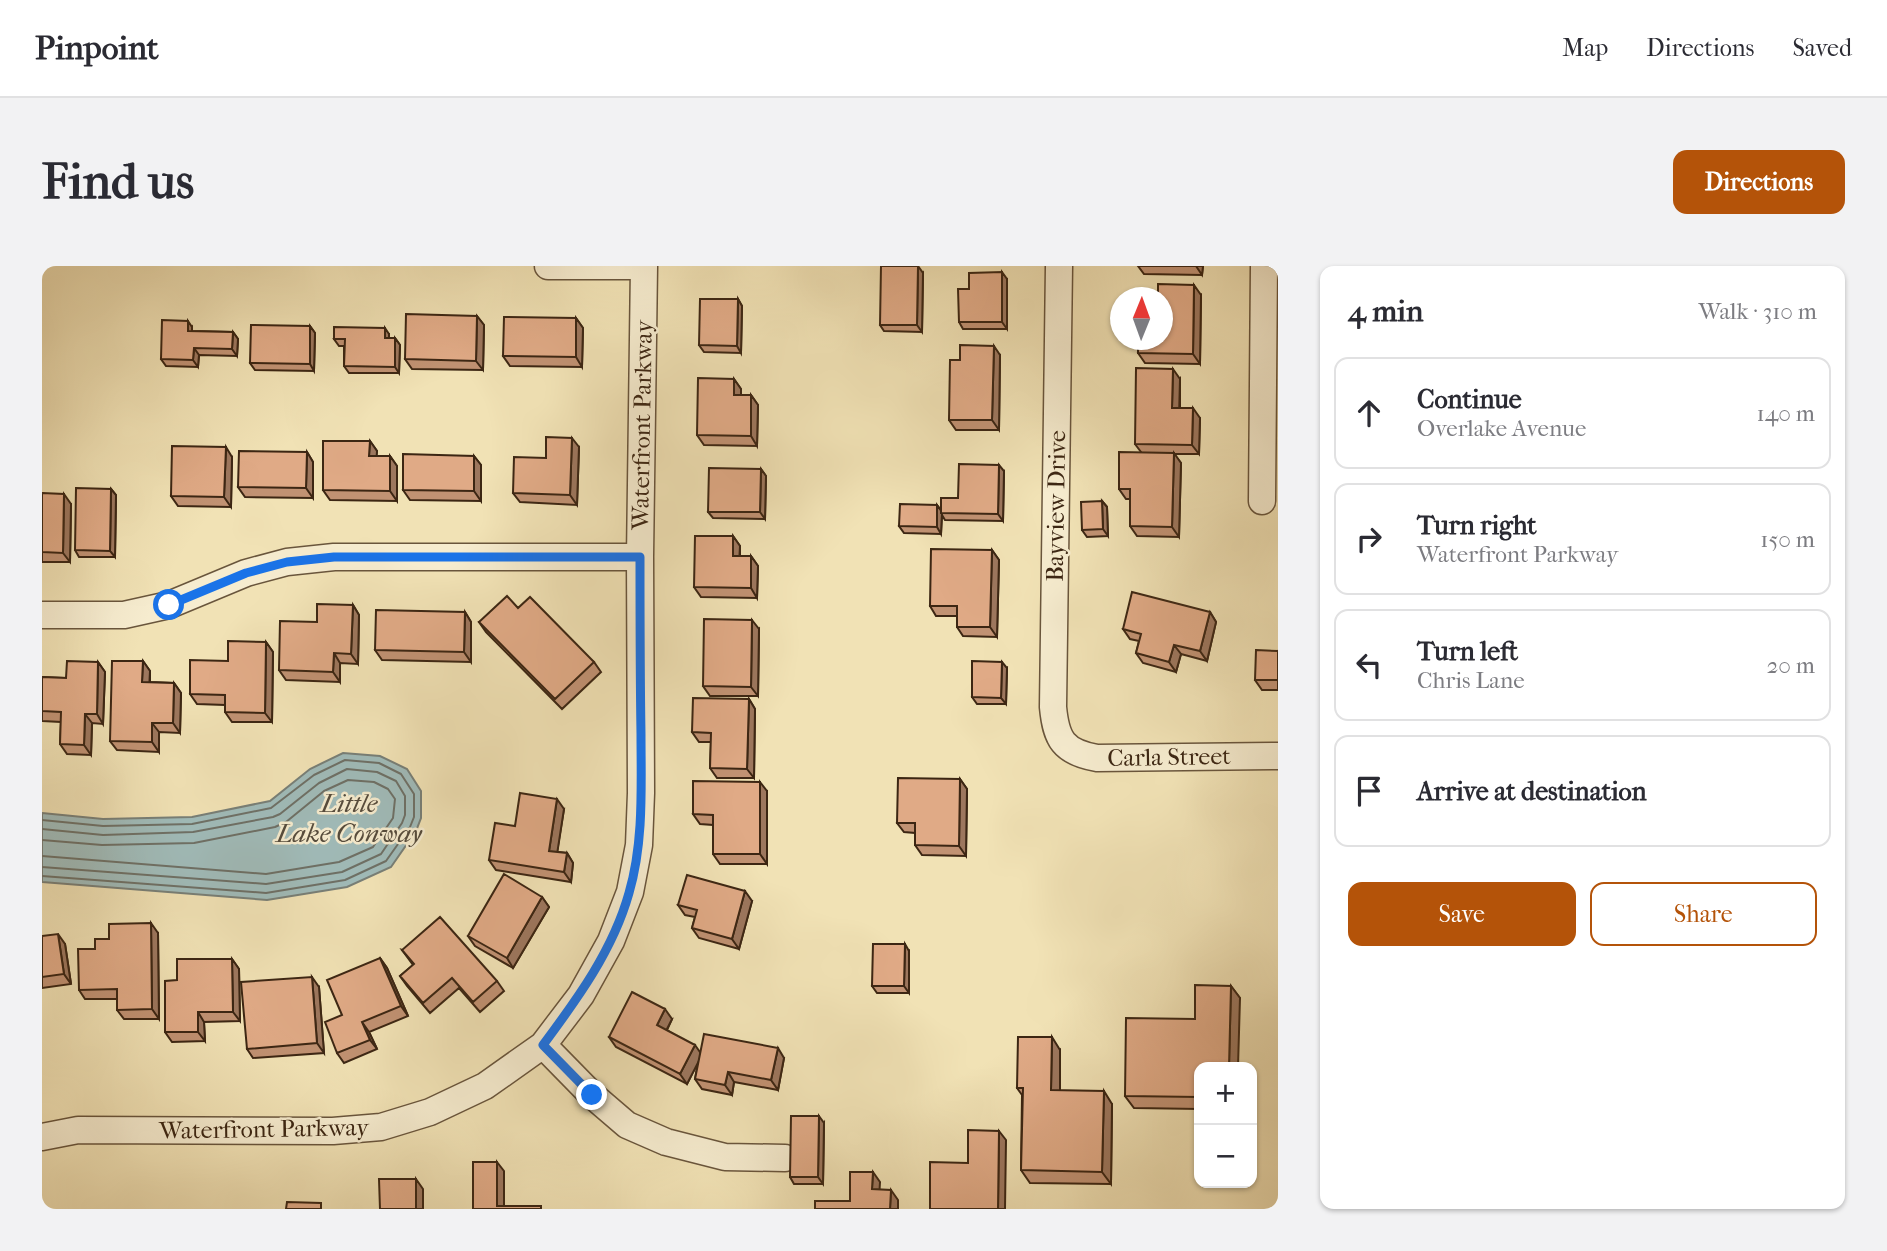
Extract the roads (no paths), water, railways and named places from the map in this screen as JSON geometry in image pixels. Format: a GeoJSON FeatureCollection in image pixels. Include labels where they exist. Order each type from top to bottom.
{"type":"FeatureCollection","features":[{"type":"Feature","properties":{"kind":"street"},"geometry":{"type":"LineString","coordinates":[[548,266],[644,266]]}},
{"type":"Feature","properties":{"kind":"street","name":"Waterfront Parkway"},"geometry":{"type":"LineString","coordinates":[[42,1137],[78,1130],[333,1131],[381,1127],[430,1112],[485,1086],[543,1045],[581,995],[611,942],[629,892],[639,845],[644,266]]}},
{"type":"Feature","properties":{"kind":"street","name":"Bayview Drive"},"geometry":{"type":"LineString","coordinates":[[1059,266],[1053,707],[1055,730],[1064,742]]}},
{"type":"Feature","properties":{"kind":"street"},"geometry":{"type":"LineString","coordinates":[[1262,501],[1264,266]]}},
{"type":"Feature","properties":{"kind":"street"},"geometry":{"type":"LineString","coordinates":[[42,615],[124,615],[169,605],[246,573],[287,562],[334,557],[640,557]]}},
{"type":"Feature","properties":{"kind":"street","name":"Carla Street"},"geometry":{"type":"LineString","coordinates":[[1064,742],[1078,755],[1097,758],[1278,756]]}},
{"type":"Feature","properties":{"kind":"street"},"geometry":{"type":"LineString","coordinates":[[543,1045],[592,1095],[627,1125],[666,1142],[725,1157],[785,1158]]}},
{"type":"Feature","properties":{"kind":"water","name":"Little Lake Conway"},"geometry":{"type":"Polygon","coordinates":[[[343,753],[380,756],[407,769],[421,791],[421,818],[416,831],[391,867],[347,887],[267,900],[42,882],[42,813],[103,819],[192,817],[270,801],[310,769],[343,753]]]}}]}
